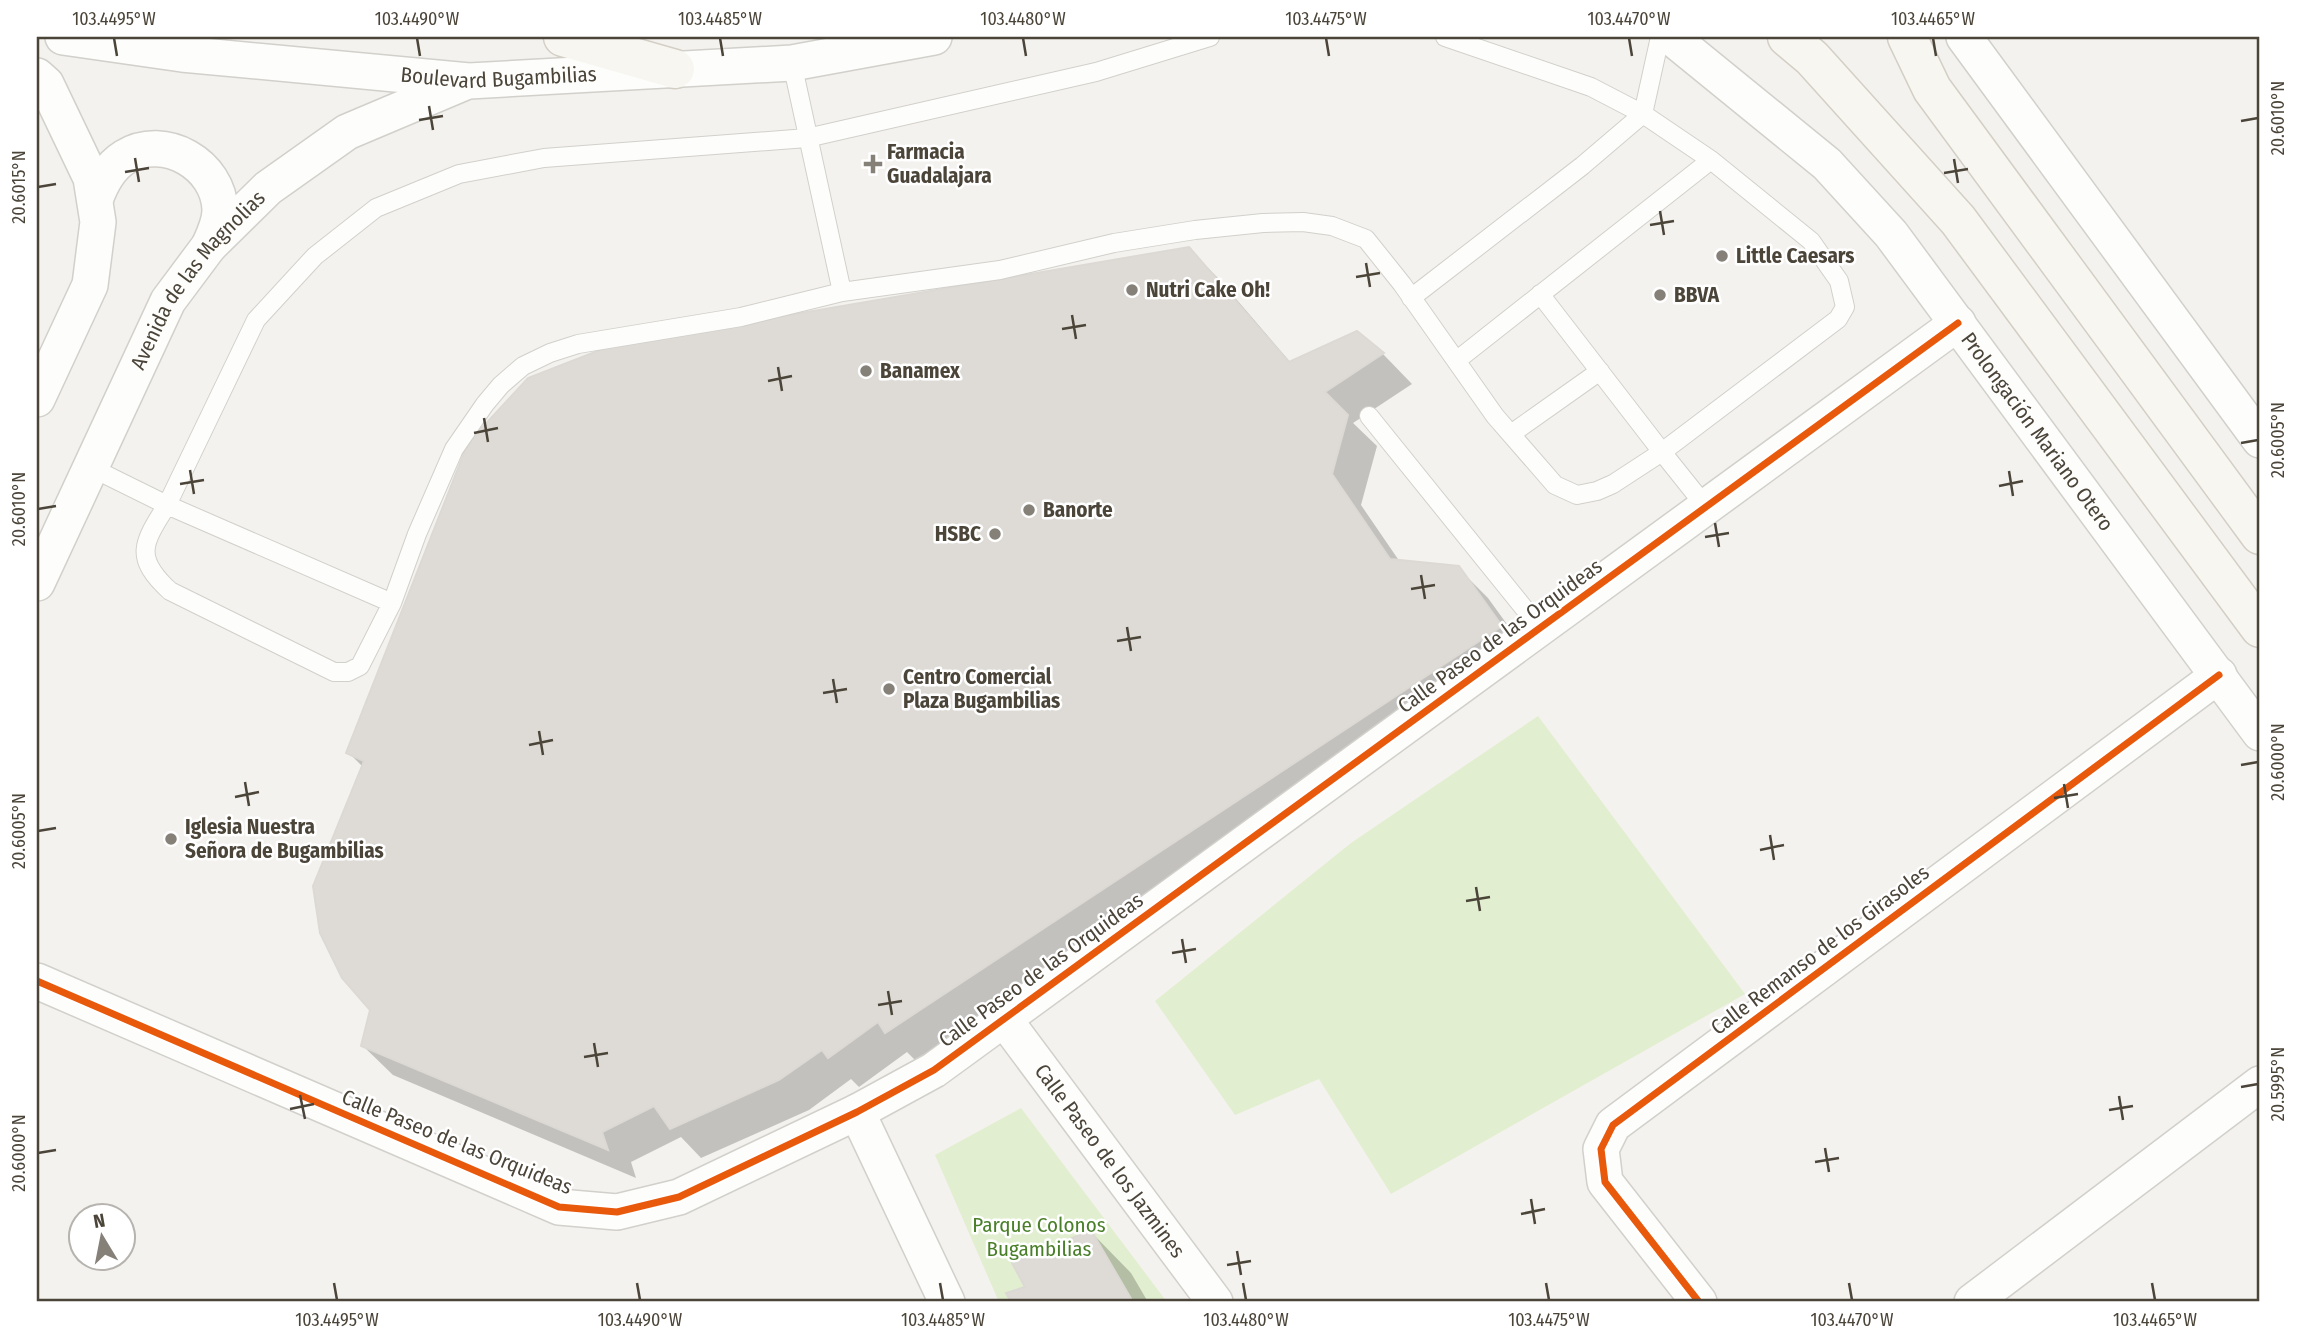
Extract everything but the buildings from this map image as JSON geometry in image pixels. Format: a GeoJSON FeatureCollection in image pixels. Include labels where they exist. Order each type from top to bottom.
{"type":"FeatureCollection","features":[{"type":"Feature","properties":{"kind":"street","name":"Boulevard Bugambilias"},"geometry":{"type":"LineString","coordinates":[[63,37],[182,54],[469,81],[792,63],[934,37]]}},
{"type":"Feature","properties":{"kind":"street"},"geometry":{"type":"LineString","coordinates":[[563,37],[675,69]]}},
{"type":"Feature","properties":{"kind":"street","name":"Prolongación Mariano Otero"},"geometry":{"type":"LineString","coordinates":[[1671,37],[1827,164],[1891,234],[2260,733]]}},
{"type":"Feature","properties":{"kind":"street"},"geometry":{"type":"LineString","coordinates":[[1787,37],[1812,58],[1958,220],[2260,628]]}},
{"type":"Feature","properties":{"kind":"street"},"geometry":{"type":"LineString","coordinates":[[1907,37],[1932,89],[2260,535]]}},
{"type":"Feature","properties":{"kind":"street"},"geometry":{"type":"LineString","coordinates":[[1964,37],[2260,440]]}},
{"type":"Feature","properties":{"kind":"street"},"geometry":{"type":"LineString","coordinates":[[37,76],[46,84],[91,177],[98,222],[90,285],[37,399]]}},
{"type":"Feature","properties":{"kind":"street","name":"Avenida de las Magnolias"},"geometry":{"type":"LineString","coordinates":[[37,583],[167,301],[209,246],[268,188],[347,132],[469,81]]}},
{"type":"Feature","properties":{"kind":"street"},"geometry":{"type":"LineString","coordinates":[[95,200],[106,176],[126,157],[143,150],[161,149],[179,153],[195,162],[209,176],[217,192],[220,211],[217,229],[209,246]]}},
{"type":"Feature","properties":{"kind":"street","name":"Calle Paseo de las Orquideas"},"geometry":{"type":"LineString","coordinates":[[37,981],[559,1208],[617,1212],[679,1197],[858,1112],[934,1070],[1958,323]]}},
{"type":"Feature","properties":{"kind":"street","name":"Calle Remanso de los Girasoles"},"geometry":{"type":"LineString","coordinates":[[1699,1302],[1605,1182],[1601,1149],[1613,1125],[2219,675]]}},
{"type":"Feature","properties":{"kind":"street","name":"Calle Paseo de los Jazmines"},"geometry":{"type":"LineString","coordinates":[[1004,1019],[1215,1302]]}},
{"type":"Feature","properties":{"kind":"street"},"geometry":{"type":"LineString","coordinates":[[1972,1302],[2260,1084]]}},
{"type":"Feature","properties":{"kind":"street"},"geometry":{"type":"LineString","coordinates":[[858,1112],[947,1302]]}},
{"type":"Feature","properties":{"kind":"lane"},"geometry":{"type":"LineString","coordinates":[[1210,37],[1096,72],[807,138],[544,158],[458,174],[376,208],[315,256],[256,320],[167,505],[149,533],[145,544],[150,566],[170,591],[334,672],[348,673],[360,666],[393,603],[417,534],[454,449],[485,404],[501,385],[523,366],[578,344],[741,317],[842,292],[1000,270],[1114,243],[1195,230],[1303,222],[1332,226],[1366,239],[1511,434],[1555,485],[1577,495],[1613,484],[1662,452],[1838,319],[1845,307],[1839,281],[1811,241],[1711,160],[1643,114],[1591,87],[1445,37]]}},
{"type":"Feature","properties":{"kind":"lane"},"geometry":{"type":"LineString","coordinates":[[1411,298],[1582,166],[1643,114],[1660,37]]}},
{"type":"Feature","properties":{"kind":"lane"},"geometry":{"type":"LineString","coordinates":[[792,63],[842,292]]}},
{"type":"Feature","properties":{"kind":"lane"},"geometry":{"type":"LineString","coordinates":[[1456,360],[1711,160]]}},
{"type":"Feature","properties":{"kind":"lane"},"geometry":{"type":"LineString","coordinates":[[1540,294],[1706,507]]}},
{"type":"Feature","properties":{"kind":"lane"},"geometry":{"type":"LineString","coordinates":[[1511,434],[1600,371]]}},
{"type":"Feature","properties":{"kind":"lane"},"geometry":{"type":"LineString","coordinates":[[1369,416],[1540,628]]}},
{"type":"Feature","properties":{"kind":"lane"},"geometry":{"type":"LineString","coordinates":[[90,467],[167,505],[393,603]]}},
{"type":"Feature","properties":{"kind":"green space"},"geometry":{"type":"Polygon","coordinates":[[[1538,716],[1745,994],[1391,1194],[1319,1079],[1235,1115],[1155,1001],[1351,843],[1538,716]]]}},
{"type":"Feature","properties":{"kind":"green space","name":"Parque Colonos Bugambilias"},"geometry":{"type":"Polygon","coordinates":[[[1021,1108],[1167,1302],[999,1302],[935,1155],[1021,1108]]]}},
{"type":"Feature","properties":{"kind":"cycle path"},"geometry":{"type":"LineString","coordinates":[[37,981],[559,1207],[617,1212],[679,1197],[857,1112],[934,1070],[1958,323]]}},
{"type":"Feature","properties":{"kind":"cycle path"},"geometry":{"type":"LineString","coordinates":[[1699,1302],[1605,1182],[1601,1149],[1613,1125],[2219,675]]}},
{"type":"Feature","properties":{"kind":"place","name":"Farmacia Guadalajara"},"geometry":{"type":"Point","coordinates":[873,164]}},
{"type":"Feature","properties":{"kind":"place","name":"Little Caesars"},"geometry":{"type":"Point","coordinates":[1722,256]}},
{"type":"Feature","properties":{"kind":"place","name":"Nutri Cake Oh!"},"geometry":{"type":"Point","coordinates":[1132,290]}},
{"type":"Feature","properties":{"kind":"place","name":"BBVA"},"geometry":{"type":"Point","coordinates":[1660,295]}},
{"type":"Feature","properties":{"kind":"place","name":"Banamex"},"geometry":{"type":"Point","coordinates":[866,371]}},
{"type":"Feature","properties":{"kind":"place","name":"Banorte"},"geometry":{"type":"Point","coordinates":[1029,510]}},
{"type":"Feature","properties":{"kind":"place","name":"HSBC"},"geometry":{"type":"Point","coordinates":[995,534]}},
{"type":"Feature","properties":{"kind":"place","name":"Centro Comercial Plaza Bugambilias"},"geometry":{"type":"Point","coordinates":[889,689]}},
{"type":"Feature","properties":{"kind":"place","name":"Iglesia Nuestra Señora de Bugambilias"},"geometry":{"type":"Point","coordinates":[171,839]}}]}
